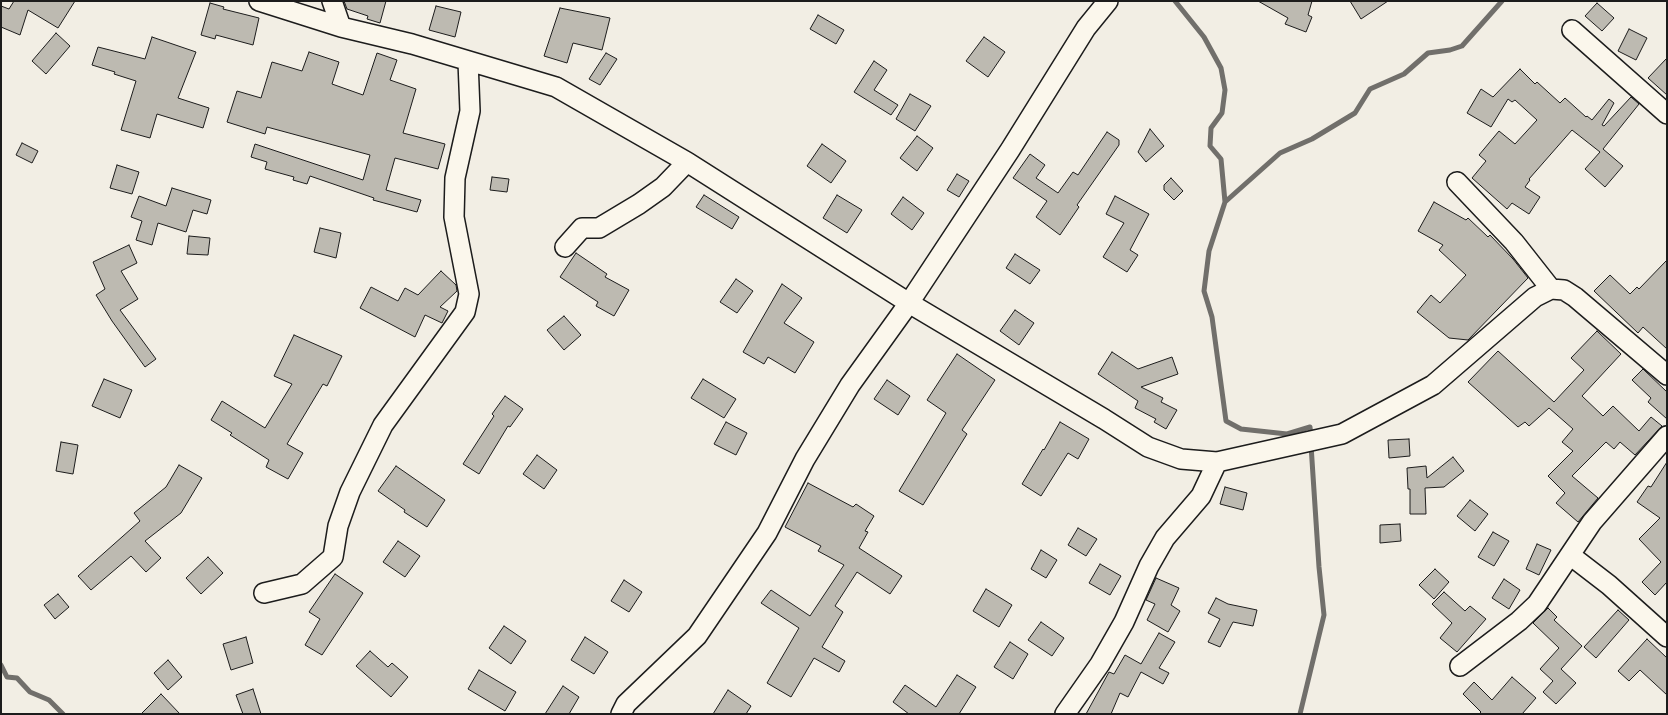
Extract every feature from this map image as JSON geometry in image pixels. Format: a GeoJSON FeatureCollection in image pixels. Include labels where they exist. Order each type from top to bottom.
{"type":"FeatureCollection","features":[{"type":"Feature","properties":{"kind":"street"},"geometry":{"type":"LineString","coordinates":[[259,1],[341,27],[412,44],[556,86],[687,162],[909,303],[1148,447],[1181,459],[1217,462],[1342,434],[1433,385],[1534,297],[1550,289],[1564,290],[1575,297],[1667,375]]}},
{"type":"Feature","properties":{"kind":"street"},"geometry":{"type":"LineString","coordinates":[[332,1],[341,27]]}},
{"type":"Feature","properties":{"kind":"street"},"geometry":{"type":"LineString","coordinates":[[621,714],[626,704],[697,636],[767,533],[805,459],[850,384],[909,303],[1010,150],[1086,28],[1108,1]]}},
{"type":"Feature","properties":{"kind":"street"},"geometry":{"type":"LineString","coordinates":[[1572,30],[1667,114]]}},
{"type":"Feature","properties":{"kind":"street"},"geometry":{"type":"LineString","coordinates":[[264,593],[302,584],[333,557],[338,526],[350,492],[383,425],[465,312],[469,294],[454,217],[455,178],[470,111],[468,61]]}},
{"type":"Feature","properties":{"kind":"street"},"geometry":{"type":"LineString","coordinates":[[565,247],[582,228],[599,228],[664,187],[687,162]]}},
{"type":"Feature","properties":{"kind":"street"},"geometry":{"type":"LineString","coordinates":[[1457,182],[1514,242],[1550,289]]}},
{"type":"Feature","properties":{"kind":"street"},"geometry":{"type":"LineString","coordinates":[[1460,666],[1519,621],[1537,604],[1592,522],[1667,436]]}},
{"type":"Feature","properties":{"kind":"street"},"geometry":{"type":"LineString","coordinates":[[1065,714],[1105,656],[1124,622],[1149,566],[1165,538],[1201,496],[1217,462]]}},
{"type":"Feature","properties":{"kind":"street"},"geometry":{"type":"LineString","coordinates":[[1570,555],[1609,585],[1667,636]]}},
{"type":"Feature","properties":{"kind":"building"},"geometry":{"type":"Polygon","coordinates":[[[14,1],[75,1],[58,28],[28,10],[20,35],[1,27],[1,6],[9,9],[14,1]]]}},
{"type":"Feature","properties":{"kind":"building"},"geometry":{"type":"Polygon","coordinates":[[[344,1],[386,1],[380,23],[367,19],[368,16],[347,9],[344,1]]]}},
{"type":"Feature","properties":{"kind":"building"},"geometry":{"type":"Polygon","coordinates":[[[1258,1],[1312,1],[1308,15],[1312,17],[1306,32],[1285,24],[1288,18],[1258,1]]]}},
{"type":"Feature","properties":{"kind":"building"},"geometry":{"type":"Polygon","coordinates":[[[1350,1],[1388,1],[1361,19],[1350,1]]]}},
{"type":"Feature","properties":{"kind":"building"},"geometry":{"type":"Polygon","coordinates":[[[210,3],[224,7],[223,9],[259,18],[253,45],[216,35],[215,39],[201,35],[210,3]]]}},
{"type":"Feature","properties":{"kind":"building"},"geometry":{"type":"Polygon","coordinates":[[[1597,3],[1614,18],[1602,31],[1585,16],[1597,3]]]}},
{"type":"Feature","properties":{"kind":"building"},"geometry":{"type":"Polygon","coordinates":[[[436,6],[461,12],[455,37],[429,30],[436,6]]]}},
{"type":"Feature","properties":{"kind":"building"},"geometry":{"type":"Polygon","coordinates":[[[560,8],[610,18],[602,50],[573,43],[567,63],[544,56],[560,8]]]}},
{"type":"Feature","properties":{"kind":"building"},"geometry":{"type":"Polygon","coordinates":[[[818,15],[844,30],[836,44],[810,29],[818,15]]]}},
{"type":"Feature","properties":{"kind":"building"},"geometry":{"type":"Polygon","coordinates":[[[1629,29],[1647,38],[1636,60],[1618,51],[1629,29]]]}},
{"type":"Feature","properties":{"kind":"building"},"geometry":{"type":"Polygon","coordinates":[[[56,33],[70,46],[46,74],[32,61],[56,33]]]}},
{"type":"Feature","properties":{"kind":"building"},"geometry":{"type":"Polygon","coordinates":[[[152,37],[196,52],[178,98],[209,108],[203,128],[157,114],[150,138],[121,130],[136,81],[92,65],[98,47],[145,59],[152,37]]]}},
{"type":"Feature","properties":{"kind":"building"},"geometry":{"type":"Polygon","coordinates":[[[984,37],[1005,52],[988,77],[966,61],[984,37]]]}},
{"type":"Feature","properties":{"kind":"building"},"geometry":{"type":"Polygon","coordinates":[[[309,52],[339,62],[332,84],[363,95],[377,53],[397,60],[390,80],[416,89],[403,133],[445,144],[438,169],[395,158],[386,190],[421,200],[417,212],[373,200],[374,198],[310,176],[307,184],[293,180],[294,177],[265,169],[267,162],[251,157],[255,144],[363,180],[370,155],[267,127],[265,134],[227,122],[237,91],[261,98],[272,62],[302,71],[309,52]]]}},
{"type":"Feature","properties":{"kind":"building"},"geometry":{"type":"Polygon","coordinates":[[[606,53],[617,59],[600,85],[589,79],[606,53]]]}},
{"type":"Feature","properties":{"kind":"building"},"geometry":{"type":"Polygon","coordinates":[[[1667,58],[1667,95],[1648,78],[1667,58]]]}},
{"type":"Feature","properties":{"kind":"building"},"geometry":{"type":"Polygon","coordinates":[[[874,61],[887,70],[874,90],[898,105],[891,115],[854,92],[874,61]]]}},
{"type":"Feature","properties":{"kind":"building"},"geometry":{"type":"Polygon","coordinates":[[[1520,69],[1535,84],[1537,82],[1560,103],[1565,98],[1592,120],[1609,99],[1614,103],[1602,125],[1604,126],[1631,97],[1639,104],[1603,149],[1623,166],[1605,187],[1585,169],[1600,152],[1572,130],[1529,179],[1525,187],[1540,197],[1529,214],[1512,203],[1507,209],[1472,178],[1486,161],[1479,155],[1499,131],[1515,144],[1537,120],[1515,100],[1512,102],[1508,99],[1491,127],[1467,113],[1481,89],[1493,97],[1520,69]]]}},
{"type":"Feature","properties":{"kind":"building"},"geometry":{"type":"Polygon","coordinates":[[[910,94],[931,106],[915,131],[896,119],[910,94]]]}},
{"type":"Feature","properties":{"kind":"building"},"geometry":{"type":"Polygon","coordinates":[[[1150,129],[1164,146],[1146,162],[1138,152],[1150,129]]]}},
{"type":"Feature","properties":{"kind":"building"},"geometry":{"type":"Polygon","coordinates":[[[1107,132],[1119,140],[1119,145],[1077,205],[1079,207],[1060,235],[1036,217],[1047,201],[1013,178],[1030,154],[1045,165],[1036,178],[1058,193],[1073,172],[1078,175],[1107,132]]]}},
{"type":"Feature","properties":{"kind":"building"},"geometry":{"type":"Polygon","coordinates":[[[917,136],[933,148],[917,171],[900,158],[917,136]]]}},
{"type":"Feature","properties":{"kind":"building"},"geometry":{"type":"Polygon","coordinates":[[[22,143],[38,151],[32,163],[16,155],[22,143]]]}},
{"type":"Feature","properties":{"kind":"building"},"geometry":{"type":"Polygon","coordinates":[[[822,144],[846,161],[831,183],[807,166],[822,144]]]}},
{"type":"Feature","properties":{"kind":"building"},"geometry":{"type":"Polygon","coordinates":[[[117,165],[139,172],[132,194],[110,188],[117,165]]]}},
{"type":"Feature","properties":{"kind":"building"},"geometry":{"type":"Polygon","coordinates":[[[957,174],[969,181],[959,197],[947,190],[957,174]]]}},
{"type":"Feature","properties":{"kind":"building"},"geometry":{"type":"Polygon","coordinates":[[[492,177],[509,179],[507,192],[490,190],[492,177]]]}},
{"type":"Feature","properties":{"kind":"building"},"geometry":{"type":"Polygon","coordinates":[[[1171,178],[1183,191],[1174,200],[1164,190],[1164,185],[1171,178]]]}},
{"type":"Feature","properties":{"kind":"building"},"geometry":{"type":"Polygon","coordinates":[[[172,188],[211,200],[207,214],[193,210],[186,232],[158,223],[152,245],[136,240],[142,221],[131,217],[139,196],[166,206],[172,188]]]}},
{"type":"Feature","properties":{"kind":"building"},"geometry":{"type":"Polygon","coordinates":[[[704,195],[739,217],[732,229],[696,207],[704,195]]]}},
{"type":"Feature","properties":{"kind":"building"},"geometry":{"type":"Polygon","coordinates":[[[837,195],[862,210],[847,233],[823,218],[837,195]]]}},
{"type":"Feature","properties":{"kind":"building"},"geometry":{"type":"Polygon","coordinates":[[[1115,196],[1149,214],[1130,250],[1138,255],[1127,272],[1103,257],[1124,223],[1106,214],[1115,196]]]}},
{"type":"Feature","properties":{"kind":"building"},"geometry":{"type":"Polygon","coordinates":[[[903,197],[924,213],[912,230],[891,214],[903,197]]]}},
{"type":"Feature","properties":{"kind":"building"},"geometry":{"type":"Polygon","coordinates":[[[1434,202],[1466,220],[1468,218],[1488,237],[1490,235],[1528,278],[1468,340],[1449,338],[1417,312],[1431,295],[1440,303],[1466,275],[1439,250],[1443,245],[1418,231],[1434,202]]]}},
{"type":"Feature","properties":{"kind":"building"},"geometry":{"type":"Polygon","coordinates":[[[320,228],[341,233],[336,258],[314,252],[320,228]]]}},
{"type":"Feature","properties":{"kind":"building"},"geometry":{"type":"Polygon","coordinates":[[[189,236],[210,238],[208,255],[187,254],[189,236]]]}},
{"type":"Feature","properties":{"kind":"building"},"geometry":{"type":"Polygon","coordinates":[[[129,245],[137,263],[121,271],[138,299],[120,310],[156,359],[145,367],[96,295],[105,289],[93,262],[129,245]]]}},
{"type":"Feature","properties":{"kind":"building"},"geometry":{"type":"Polygon","coordinates":[[[576,253],[607,274],[605,277],[629,290],[614,316],[596,306],[598,302],[560,277],[576,253]]]}},
{"type":"Feature","properties":{"kind":"building"},"geometry":{"type":"Polygon","coordinates":[[[1015,254],[1040,270],[1030,284],[1006,268],[1015,254]]]}},
{"type":"Feature","properties":{"kind":"building"},"geometry":{"type":"Polygon","coordinates":[[[1667,260],[1667,349],[1643,327],[1638,333],[1594,291],[1610,275],[1630,294],[1637,287],[1639,289],[1667,260]]]}},
{"type":"Feature","properties":{"kind":"building"},"geometry":{"type":"Polygon","coordinates":[[[441,271],[456,285],[457,291],[440,307],[448,311],[442,323],[425,315],[415,337],[360,308],[371,287],[398,301],[405,288],[418,295],[441,271]]]}},
{"type":"Feature","properties":{"kind":"building"},"geometry":{"type":"Polygon","coordinates":[[[736,279],[753,291],[737,313],[720,302],[736,279]]]}},
{"type":"Feature","properties":{"kind":"building"},"geometry":{"type":"Polygon","coordinates":[[[782,284],[802,298],[784,323],[814,342],[795,373],[768,357],[764,364],[743,352],[782,284]]]}},
{"type":"Feature","properties":{"kind":"building"},"geometry":{"type":"Polygon","coordinates":[[[1015,310],[1034,323],[1019,345],[1000,331],[1015,310]]]}},
{"type":"Feature","properties":{"kind":"building"},"geometry":{"type":"Polygon","coordinates":[[[564,316],[581,335],[564,350],[547,330],[564,316]]]}},
{"type":"Feature","properties":{"kind":"building"},"geometry":{"type":"Polygon","coordinates":[[[1597,331],[1621,354],[1582,396],[1603,416],[1613,406],[1639,431],[1651,417],[1662,426],[1635,455],[1620,442],[1614,449],[1606,442],[1572,476],[1598,498],[1578,522],[1556,503],[1565,493],[1548,476],[1573,451],[1562,442],[1573,429],[1549,408],[1529,426],[1525,422],[1518,427],[1468,382],[1498,351],[1554,402],[1584,370],[1571,358],[1597,331]]]}},
{"type":"Feature","properties":{"kind":"building"},"geometry":{"type":"Polygon","coordinates":[[[294,335],[342,356],[327,386],[323,384],[287,444],[303,453],[288,479],[266,467],[269,460],[230,435],[232,433],[211,420],[222,401],[265,428],[292,384],[274,376],[294,335]]]}},
{"type":"Feature","properties":{"kind":"building"},"geometry":{"type":"Polygon","coordinates":[[[1112,352],[1138,369],[1172,357],[1178,374],[1141,387],[1163,398],[1161,402],[1177,410],[1166,429],[1154,422],[1156,419],[1135,408],[1138,401],[1098,374],[1112,352]]]}},
{"type":"Feature","properties":{"kind":"building"},"geometry":{"type":"Polygon","coordinates":[[[957,354],[995,380],[962,430],[967,434],[923,505],[899,491],[946,413],[927,400],[957,354]]]}},
{"type":"Feature","properties":{"kind":"building"},"geometry":{"type":"Polygon","coordinates":[[[1643,369],[1667,392],[1667,419],[1648,402],[1651,398],[1632,380],[1643,369]]]}},
{"type":"Feature","properties":{"kind":"building"},"geometry":{"type":"Polygon","coordinates":[[[104,379],[132,390],[120,418],[92,406],[104,379]]]}},
{"type":"Feature","properties":{"kind":"building"},"geometry":{"type":"Polygon","coordinates":[[[703,379],[736,399],[724,418],[691,398],[703,379]]]}},
{"type":"Feature","properties":{"kind":"building"},"geometry":{"type":"Polygon","coordinates":[[[887,380],[910,396],[898,415],[874,399],[887,380]]]}},
{"type":"Feature","properties":{"kind":"building"},"geometry":{"type":"Polygon","coordinates":[[[505,396],[523,409],[510,427],[508,426],[479,474],[463,464],[494,416],[492,414],[505,396]]]}},
{"type":"Feature","properties":{"kind":"building"},"geometry":{"type":"Polygon","coordinates":[[[726,422],[747,433],[736,455],[714,444],[726,422]]]}},
{"type":"Feature","properties":{"kind":"building"},"geometry":{"type":"Polygon","coordinates":[[[1060,422],[1089,439],[1078,459],[1068,453],[1041,496],[1022,484],[1060,422]]]}},
{"type":"Feature","properties":{"kind":"building"},"geometry":{"type":"Polygon","coordinates":[[[1409,439],[1410,456],[1389,458],[1388,440],[1409,439]]]}},
{"type":"Feature","properties":{"kind":"building"},"geometry":{"type":"Polygon","coordinates":[[[61,442],[78,445],[73,474],[56,471],[61,442]]]}},
{"type":"Feature","properties":{"kind":"building"},"geometry":{"type":"Polygon","coordinates":[[[537,455],[557,470],[544,489],[523,474],[537,455]]]}},
{"type":"Feature","properties":{"kind":"building"},"geometry":{"type":"Polygon","coordinates":[[[1453,457],[1464,471],[1444,487],[1425,488],[1426,514],[1410,514],[1410,489],[1408,489],[1407,468],[1426,466],[1427,478],[1453,457]]]}},
{"type":"Feature","properties":{"kind":"building"},"geometry":{"type":"Polygon","coordinates":[[[1667,462],[1667,582],[1655,595],[1642,582],[1661,562],[1639,539],[1660,518],[1637,502],[1648,486],[1651,487],[1667,462]]]}},
{"type":"Feature","properties":{"kind":"building"},"geometry":{"type":"Polygon","coordinates":[[[179,465],[202,478],[181,513],[145,541],[161,558],[146,572],[131,556],[91,590],[78,576],[140,521],[134,513],[166,487],[179,465]]]}},
{"type":"Feature","properties":{"kind":"building"},"geometry":{"type":"Polygon","coordinates":[[[396,466],[445,500],[427,527],[404,512],[405,510],[378,491],[396,466]]]}},
{"type":"Feature","properties":{"kind":"building"},"geometry":{"type":"Polygon","coordinates":[[[808,483],[853,507],[856,504],[874,516],[865,531],[868,532],[859,548],[902,576],[890,594],[857,572],[835,606],[843,612],[822,647],[845,661],[839,672],[814,658],[791,697],[767,683],[799,628],[761,603],[771,590],[810,616],[844,565],[818,551],[821,546],[785,527],[808,483]]]}},
{"type":"Feature","properties":{"kind":"building"},"geometry":{"type":"Polygon","coordinates":[[[1225,487],[1247,493],[1243,510],[1220,504],[1225,487]]]}},
{"type":"Feature","properties":{"kind":"building"},"geometry":{"type":"Polygon","coordinates":[[[1470,500],[1488,514],[1475,531],[1457,516],[1470,500]]]}},
{"type":"Feature","properties":{"kind":"building"},"geometry":{"type":"Polygon","coordinates":[[[1400,524],[1401,541],[1380,543],[1380,525],[1400,524]]]}},
{"type":"Feature","properties":{"kind":"building"},"geometry":{"type":"Polygon","coordinates":[[[1078,528],[1097,539],[1086,556],[1068,545],[1078,528]]]}},
{"type":"Feature","properties":{"kind":"building"},"geometry":{"type":"Polygon","coordinates":[[[1493,532],[1509,541],[1494,566],[1478,557],[1493,532]]]}},
{"type":"Feature","properties":{"kind":"building"},"geometry":{"type":"Polygon","coordinates":[[[398,541],[420,556],[405,577],[383,562],[398,541]]]}},
{"type":"Feature","properties":{"kind":"building"},"geometry":{"type":"Polygon","coordinates":[[[1537,544],[1551,550],[1539,575],[1526,569],[1537,544]]]}},
{"type":"Feature","properties":{"kind":"building"},"geometry":{"type":"Polygon","coordinates":[[[1041,550],[1057,560],[1046,578],[1031,569],[1041,550]]]}},
{"type":"Feature","properties":{"kind":"building"},"geometry":{"type":"Polygon","coordinates":[[[208,557],[223,573],[201,594],[186,578],[208,557]]]}},
{"type":"Feature","properties":{"kind":"building"},"geometry":{"type":"Polygon","coordinates":[[[1100,564],[1121,576],[1110,595],[1089,583],[1100,564]]]}},
{"type":"Feature","properties":{"kind":"building"},"geometry":{"type":"Polygon","coordinates":[[[1435,569],[1449,582],[1434,599],[1419,585],[1435,569]]]}},
{"type":"Feature","properties":{"kind":"building"},"geometry":{"type":"Polygon","coordinates":[[[335,574],[363,593],[322,655],[305,645],[320,619],[309,612],[335,574]]]}},
{"type":"Feature","properties":{"kind":"building"},"geometry":{"type":"Polygon","coordinates":[[[1156,578],[1179,588],[1171,605],[1180,611],[1168,632],[1147,620],[1155,604],[1146,600],[1156,578]]]}},
{"type":"Feature","properties":{"kind":"building"},"geometry":{"type":"Polygon","coordinates":[[[1504,579],[1520,590],[1509,609],[1492,598],[1504,579]]]}},
{"type":"Feature","properties":{"kind":"building"},"geometry":{"type":"Polygon","coordinates":[[[624,580],[642,592],[629,612],[611,601],[624,580]]]}},
{"type":"Feature","properties":{"kind":"building"},"geometry":{"type":"Polygon","coordinates":[[[986,589],[1012,605],[999,627],[973,611],[986,589]]]}},
{"type":"Feature","properties":{"kind":"building"},"geometry":{"type":"Polygon","coordinates":[[[1444,592],[1465,611],[1470,606],[1486,619],[1457,652],[1440,638],[1452,623],[1432,604],[1444,592]]]}},
{"type":"Feature","properties":{"kind":"building"},"geometry":{"type":"Polygon","coordinates":[[[58,594],[69,607],[55,619],[44,605],[58,594]]]}},
{"type":"Feature","properties":{"kind":"building"},"geometry":{"type":"Polygon","coordinates":[[[1216,598],[1228,604],[1257,610],[1253,626],[1233,622],[1220,647],[1208,642],[1220,619],[1208,613],[1216,598]]]}},
{"type":"Feature","properties":{"kind":"building"},"geometry":{"type":"Polygon","coordinates":[[[1548,608],[1557,617],[1554,620],[1582,646],[1561,669],[1576,683],[1556,704],[1543,692],[1553,681],[1540,669],[1559,648],[1533,623],[1548,608]]]}},
{"type":"Feature","properties":{"kind":"building"},"geometry":{"type":"Polygon","coordinates":[[[1618,610],[1629,620],[1596,658],[1584,647],[1618,610]]]}},
{"type":"Feature","properties":{"kind":"building"},"geometry":{"type":"Polygon","coordinates":[[[1041,622],[1064,638],[1052,656],[1028,640],[1041,622]]]}},
{"type":"Feature","properties":{"kind":"building"},"geometry":{"type":"Polygon","coordinates":[[[504,626],[526,641],[511,664],[489,648],[504,626]]]}},
{"type":"Feature","properties":{"kind":"building"},"geometry":{"type":"Polygon","coordinates":[[[1159,633],[1175,642],[1159,668],[1169,673],[1163,684],[1141,672],[1128,697],[1120,693],[1111,714],[1086,714],[1109,672],[1114,674],[1125,655],[1141,664],[1159,633]]]}},
{"type":"Feature","properties":{"kind":"building"},"geometry":{"type":"Polygon","coordinates":[[[246,637],[253,663],[231,670],[223,644],[246,637]]]}},
{"type":"Feature","properties":{"kind":"building"},"geometry":{"type":"Polygon","coordinates":[[[585,637],[608,652],[594,674],[571,660],[585,637]]]}},
{"type":"Feature","properties":{"kind":"building"},"geometry":{"type":"Polygon","coordinates":[[[1647,639],[1667,658],[1667,695],[1640,670],[1629,681],[1618,671],[1647,639]]]}},
{"type":"Feature","properties":{"kind":"building"},"geometry":{"type":"Polygon","coordinates":[[[1010,642],[1028,654],[1013,679],[994,667],[1010,642]]]}},
{"type":"Feature","properties":{"kind":"building"},"geometry":{"type":"Polygon","coordinates":[[[370,651],[388,667],[392,663],[408,677],[391,697],[356,666],[370,651]]]}},
{"type":"Feature","properties":{"kind":"building"},"geometry":{"type":"Polygon","coordinates":[[[168,660],[182,677],[168,690],[154,673],[168,660]]]}},
{"type":"Feature","properties":{"kind":"building"},"geometry":{"type":"Polygon","coordinates":[[[479,670],[516,692],[505,711],[468,689],[479,670]]]}},
{"type":"Feature","properties":{"kind":"building"},"geometry":{"type":"Polygon","coordinates":[[[957,675],[976,687],[959,714],[909,714],[893,702],[905,685],[936,707],[957,675]]]}},
{"type":"Feature","properties":{"kind":"building"},"geometry":{"type":"Polygon","coordinates":[[[1512,677],[1536,698],[1522,714],[1479,714],[1481,712],[1463,694],[1474,682],[1492,700],[1512,677]]]}},
{"type":"Feature","properties":{"kind":"building"},"geometry":{"type":"Polygon","coordinates":[[[563,686],[579,697],[569,714],[545,714],[563,686]]]}},
{"type":"Feature","properties":{"kind":"building"},"geometry":{"type":"Polygon","coordinates":[[[253,689],[261,714],[243,714],[236,695],[253,689]]]}},
{"type":"Feature","properties":{"kind":"building"},"geometry":{"type":"Polygon","coordinates":[[[728,690],[751,706],[746,714],[713,714],[728,690]]]}},
{"type":"Feature","properties":{"kind":"building"},"geometry":{"type":"Polygon","coordinates":[[[161,694],[180,714],[141,714],[161,694]]]}},
{"type":"Feature","properties":{"kind":"waterway"},"geometry":{"type":"LineString","coordinates":[[1175,1],[1204,37],[1221,68],[1225,90],[1222,113],[1211,128],[1210,146],[1221,159],[1225,202],[1209,251],[1204,291],[1212,317],[1226,421],[1241,429],[1287,434],[1310,427],[1311,437]]}},
{"type":"Feature","properties":{"kind":"waterway"},"geometry":{"type":"LineString","coordinates":[[1225,202],[1280,153],[1312,139],[1355,113],[1370,89],[1404,74],[1428,53],[1462,46],[1502,1]]}},
{"type":"Feature","properties":{"kind":"waterway"},"geometry":{"type":"LineString","coordinates":[[1300,714],[1324,615],[1311,445]]}},
{"type":"Feature","properties":{"kind":"waterway"},"geometry":{"type":"LineString","coordinates":[[1,665],[7,677],[17,678],[30,692],[49,700],[63,714]]}}]}
